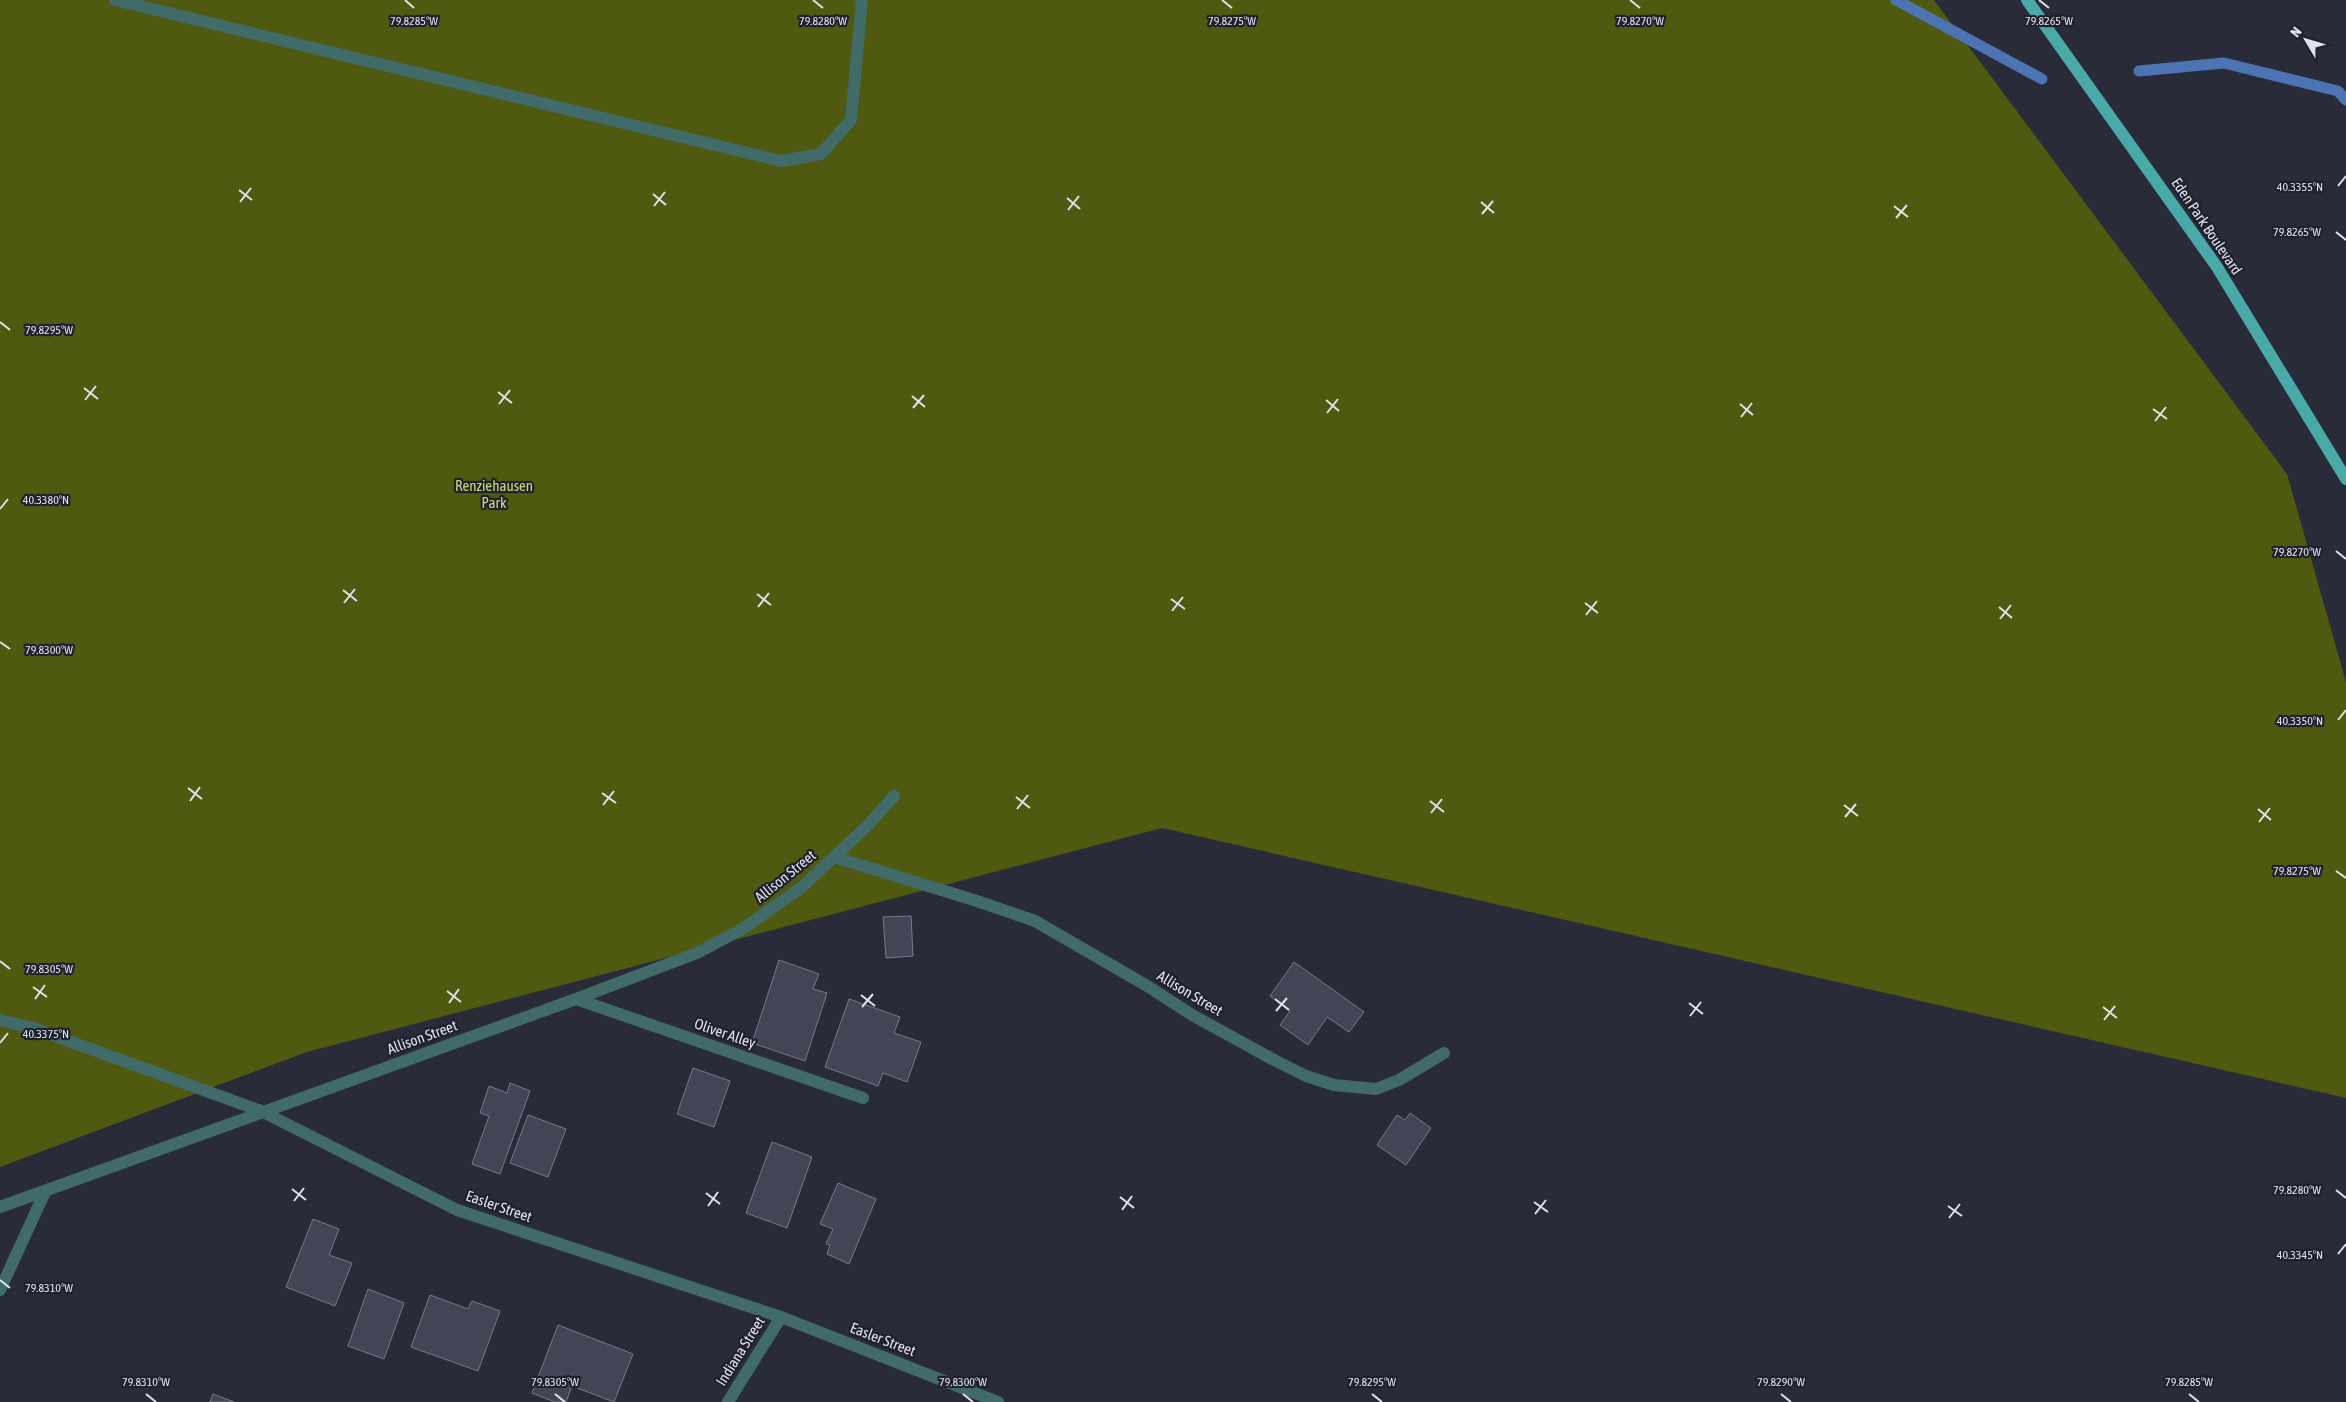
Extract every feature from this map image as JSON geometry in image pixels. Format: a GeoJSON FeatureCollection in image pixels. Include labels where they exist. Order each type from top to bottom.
{"type":"FeatureCollection","features":[{"type":"Feature","properties":{"kind":"main road","name":"Eden Park Boulevard"},"geometry":{"type":"LineString","coordinates":[[2027,0],[2062,46],[2217,267],[2346,479]]}},
{"type":"Feature","properties":{"kind":"street"},"geometry":{"type":"LineString","coordinates":[[115,0],[781,161],[821,154],[851,120],[862,0]]}},
{"type":"Feature","properties":{"kind":"street","name":"Allison Street"},"geometry":{"type":"LineString","coordinates":[[0,1207],[261,1111],[576,999],[697,953],[744,928],[802,887],[868,825],[894,796]]}},
{"type":"Feature","properties":{"kind":"street","name":"Allison Street"},"geometry":{"type":"LineString","coordinates":[[834,857],[1035,921],[1149,987],[1192,1015],[1276,1061],[1334,1085],[1376,1089],[1399,1080],[1444,1053]]}},
{"type":"Feature","properties":{"kind":"street","name":"Oliver Alley"},"geometry":{"type":"LineString","coordinates":[[576,999],[863,1098]]}},
{"type":"Feature","properties":{"kind":"street","name":"Easler Street"},"geometry":{"type":"LineString","coordinates":[[0,1020],[32,1028],[261,1111],[457,1210],[781,1317],[998,1402]]}},
{"type":"Feature","properties":{"kind":"street"},"geometry":{"type":"LineString","coordinates":[[0,1290],[45,1192]]}},
{"type":"Feature","properties":{"kind":"street","name":"Indiana Street"},"geometry":{"type":"LineString","coordinates":[[728,1402],[781,1317]]}},
{"type":"Feature","properties":{"kind":"green space","name":"Renziehausen Park"},"geometry":{"type":"Polygon","coordinates":[[[0,0],[1934,0],[2287,474],[2346,682],[2346,1098],[1162,828],[307,1052],[0,1167],[0,0]]]}},
{"type":"Feature","properties":{"kind":"building"},"geometry":{"type":"Polygon","coordinates":[[[911,916],[913,956],[886,958],[883,917],[911,916]]]}},
{"type":"Feature","properties":{"kind":"building"},"geometry":{"type":"Polygon","coordinates":[[[779,960],[819,974],[813,989],[827,993],[805,1061],[752,1043],[779,960]]]}},
{"type":"Feature","properties":{"kind":"building"},"geometry":{"type":"Polygon","coordinates":[[[1294,962],[1364,1012],[1349,1032],[1327,1017],[1308,1045],[1280,1025],[1290,1011],[1270,996],[1294,962]]]}},
{"type":"Feature","properties":{"kind":"building"},"geometry":{"type":"Polygon","coordinates":[[[849,999],[900,1017],[894,1033],[921,1042],[907,1082],[883,1073],[878,1086],[825,1067],[849,999]]]}},
{"type":"Feature","properties":{"kind":"building"},"geometry":{"type":"Polygon","coordinates":[[[693,1068],[730,1081],[714,1127],[677,1114],[693,1068]]]}},
{"type":"Feature","properties":{"kind":"building"},"geometry":{"type":"Polygon","coordinates":[[[510,1083],[530,1091],[500,1174],[472,1164],[489,1116],[480,1113],[489,1086],[507,1093],[510,1083]]]}},
{"type":"Feature","properties":{"kind":"building"},"geometry":{"type":"Polygon","coordinates":[[[1410,1113],[1431,1128],[1406,1165],[1377,1145],[1397,1115],[1405,1120],[1410,1113]]]}},
{"type":"Feature","properties":{"kind":"building"},"geometry":{"type":"Polygon","coordinates":[[[528,1115],[566,1129],[548,1177],[510,1163],[528,1115]]]}},
{"type":"Feature","properties":{"kind":"building"},"geometry":{"type":"Polygon","coordinates":[[[772,1142],[812,1157],[787,1228],[746,1213],[772,1142]]]}},
{"type":"Feature","properties":{"kind":"building"},"geometry":{"type":"Polygon","coordinates":[[[838,1183],[876,1199],[849,1264],[827,1254],[830,1245],[826,1244],[833,1229],[820,1224],[838,1183]]]}},
{"type":"Feature","properties":{"kind":"building"},"geometry":{"type":"Polygon","coordinates":[[[313,1219],[339,1229],[329,1255],[352,1263],[335,1306],[286,1287],[313,1219]]]}},
{"type":"Feature","properties":{"kind":"building"},"geometry":{"type":"Polygon","coordinates":[[[368,1289],[404,1303],[384,1359],[348,1346],[368,1289]]]}},
{"type":"Feature","properties":{"kind":"building"},"geometry":{"type":"Polygon","coordinates":[[[430,1295],[468,1309],[472,1301],[500,1311],[478,1371],[411,1347],[430,1295]]]}},
{"type":"Feature","properties":{"kind":"building"},"geometry":{"type":"Polygon","coordinates":[[[558,1325],[633,1354],[614,1402],[572,1386],[566,1402],[555,1402],[532,1393],[558,1325]]]}},
{"type":"Feature","properties":{"kind":"building"},"geometry":{"type":"Polygon","coordinates":[[[213,1394],[234,1402],[210,1402],[213,1394]]]}},
{"type":"Feature","properties":{"kind":"waterway"},"geometry":{"type":"LineString","coordinates":[[1896,0],[2042,79]]}},
{"type":"Feature","properties":{"kind":"waterway"},"geometry":{"type":"LineString","coordinates":[[2139,71],[2224,63],[2338,91],[2346,100]]}}]}
